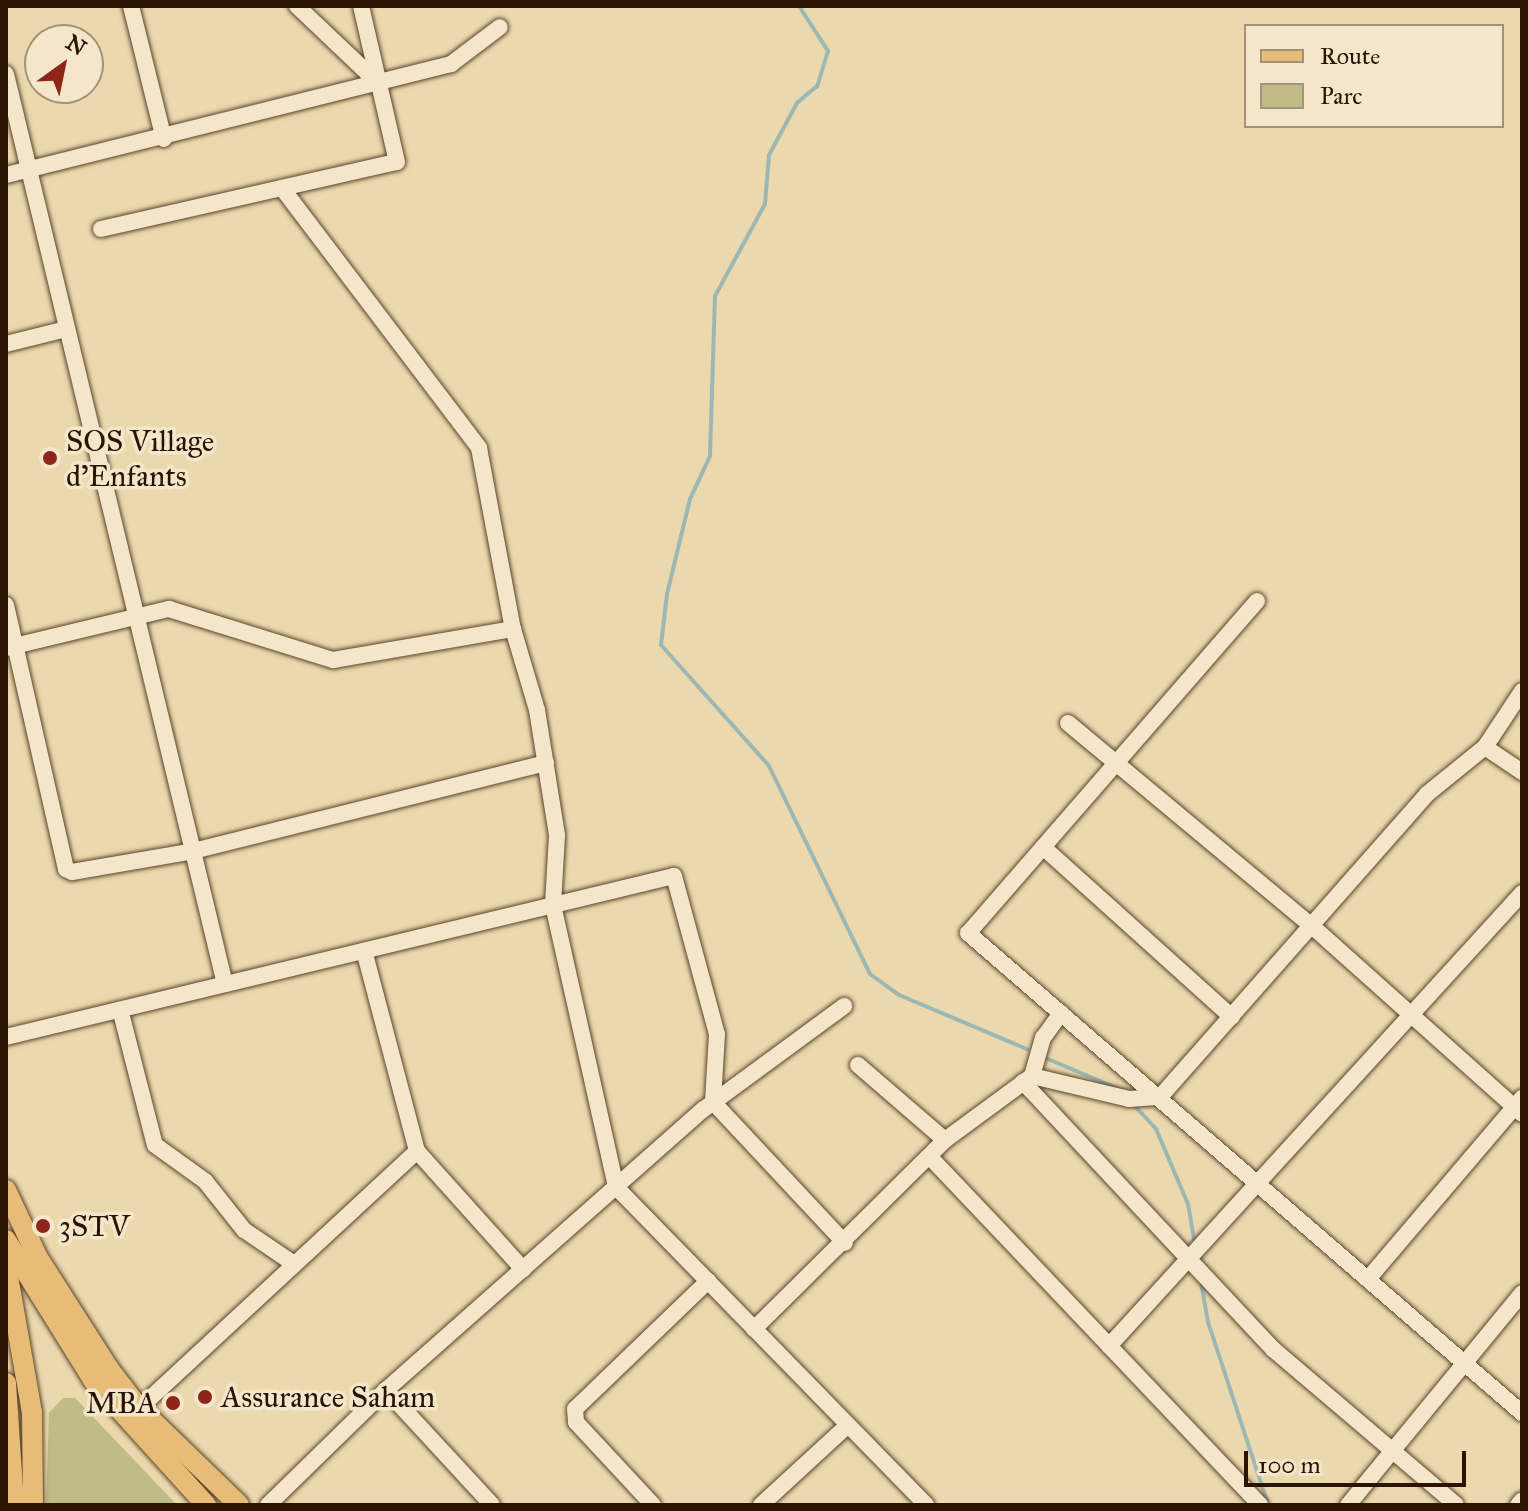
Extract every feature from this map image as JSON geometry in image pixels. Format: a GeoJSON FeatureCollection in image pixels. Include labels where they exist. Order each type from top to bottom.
{"type":"FeatureCollection","features":[{"type":"Feature","properties":{"kind":"main road"},"geometry":{"type":"LineString","coordinates":[[6,1190],[38,1258],[132,1415],[206,1505]]}},
{"type":"Feature","properties":{"kind":"main road"},"geometry":{"type":"LineString","coordinates":[[6,1240],[93,1380],[239,1505]]}},
{"type":"Feature","properties":{"kind":"main road"},"geometry":{"type":"LineString","coordinates":[[6,1265],[32,1412],[33,1505]]}},
{"type":"Feature","properties":{"kind":"main road"},"geometry":{"type":"LineString","coordinates":[[6,1383],[14,1505]]}},
{"type":"Feature","properties":{"kind":"street"},"geometry":{"type":"LineString","coordinates":[[131,6],[164,139]]}},
{"type":"Feature","properties":{"kind":"street"},"geometry":{"type":"LineString","coordinates":[[297,6],[379,84]]}},
{"type":"Feature","properties":{"kind":"street"},"geometry":{"type":"LineString","coordinates":[[101,229],[397,162],[361,6]]}},
{"type":"Feature","properties":{"kind":"street"},"geometry":{"type":"LineString","coordinates":[[6,175],[164,139],[451,64],[500,27]]}},
{"type":"Feature","properties":{"kind":"street"},"geometry":{"type":"LineString","coordinates":[[6,74],[136,616],[189,852],[225,984]]}},
{"type":"Feature","properties":{"kind":"street"},"geometry":{"type":"LineString","coordinates":[[282,188],[479,448],[513,629],[537,710],[546,763],[557,835],[553,905],[616,1187],[926,1505]]}},
{"type":"Feature","properties":{"kind":"street"},"geometry":{"type":"LineString","coordinates":[[6,344],[66,329]]}},
{"type":"Feature","properties":{"kind":"street"},"geometry":{"type":"LineString","coordinates":[[1257,601],[968,933],[1522,1413]]}},
{"type":"Feature","properties":{"kind":"street"},"geometry":{"type":"LineString","coordinates":[[6,605],[11,647],[66,869],[79,874],[189,852],[546,763]]}},
{"type":"Feature","properties":{"kind":"street"},"geometry":{"type":"LineString","coordinates":[[11,647],[169,609],[333,660],[513,629]]}},
{"type":"Feature","properties":{"kind":"street"},"geometry":{"type":"LineString","coordinates":[[1028,1079],[1129,1099],[1160,1097],[1427,794],[1485,747],[1522,691]]}},
{"type":"Feature","properties":{"kind":"street"},"geometry":{"type":"LineString","coordinates":[[1068,723],[1118,761],[1313,927],[1410,1016],[1519,1107],[1368,1279]]}},
{"type":"Feature","properties":{"kind":"street"},"geometry":{"type":"LineString","coordinates":[[1485,747],[1522,772]]}},
{"type":"Feature","properties":{"kind":"street"},"geometry":{"type":"LineString","coordinates":[[1043,847],[1232,1017]]}},
{"type":"Feature","properties":{"kind":"street"},"geometry":{"type":"LineString","coordinates":[[6,1037],[121,1013],[225,984],[674,876],[717,1034],[713,1102],[845,1243]]}},
{"type":"Feature","properties":{"kind":"street"},"geometry":{"type":"LineString","coordinates":[[1109,1346],[1522,893]]}},
{"type":"Feature","properties":{"kind":"street"},"geometry":{"type":"LineString","coordinates":[[364,951],[417,1151],[523,1269]]}},
{"type":"Feature","properties":{"kind":"street"},"geometry":{"type":"LineString","coordinates":[[268,1505],[386,1390],[713,1102],[844,1006]]}},
{"type":"Feature","properties":{"kind":"street"},"geometry":{"type":"LineString","coordinates":[[121,1013],[155,1145],[205,1181],[244,1230],[294,1264]]}},
{"type":"Feature","properties":{"kind":"street"},"geometry":{"type":"LineString","coordinates":[[754,1329],[845,1243],[945,1140],[1028,1079],[1043,1038],[1061,1013]]}},
{"type":"Feature","properties":{"kind":"street"},"geometry":{"type":"LineString","coordinates":[[858,1065],[945,1140]]}},
{"type":"Feature","properties":{"kind":"street"},"geometry":{"type":"LineString","coordinates":[[1028,1079],[1273,1349],[1456,1505]]}},
{"type":"Feature","properties":{"kind":"street"},"geometry":{"type":"LineString","coordinates":[[132,1415],[417,1151]]}},
{"type":"Feature","properties":{"kind":"street"},"geometry":{"type":"LineString","coordinates":[[930,1157],[1260,1505]]}},
{"type":"Feature","properties":{"kind":"street"},"geometry":{"type":"LineString","coordinates":[[653,1505],[576,1422],[575,1409],[708,1281]]}},
{"type":"Feature","properties":{"kind":"street"},"geometry":{"type":"LineString","coordinates":[[1348,1505],[1522,1293]]}},
{"type":"Feature","properties":{"kind":"street"},"geometry":{"type":"LineString","coordinates":[[386,1390],[492,1505]]}},
{"type":"Feature","properties":{"kind":"street"},"geometry":{"type":"LineString","coordinates":[[761,1505],[848,1425]]}},
{"type":"Feature","properties":{"kind":"green space"},"geometry":{"type":"Polygon","coordinates":[[[63,1398],[75,1398],[177,1505],[46,1505],[49,1413],[63,1398]]]}},
{"type":"Feature","properties":{"kind":"waterway"},"geometry":{"type":"LineString","coordinates":[[799,6],[828,51],[817,86],[797,103],[769,155],[765,204],[715,296],[710,456],[690,499],[667,594],[661,645],[769,766],[870,974],[899,995],[1027,1049]]}},
{"type":"Feature","properties":{"kind":"waterway"},"geometry":{"type":"LineString","coordinates":[[1048,1059],[1121,1090]]}},
{"type":"Feature","properties":{"kind":"waterway"},"geometry":{"type":"LineString","coordinates":[[1132,1103],[1156,1129],[1188,1204],[1195,1245]]}},
{"type":"Feature","properties":{"kind":"waterway"},"geometry":{"type":"LineString","coordinates":[[1201,1282],[1208,1322],[1268,1505]]}},
{"type":"Feature","properties":{"kind":"place","name":"SOS Village d'Enfants"},"geometry":{"type":"Point","coordinates":[50,458]}},
{"type":"Feature","properties":{"kind":"place","name":"3STV"},"geometry":{"type":"Point","coordinates":[43,1226]}},
{"type":"Feature","properties":{"kind":"place","name":"Assurance Saham"},"geometry":{"type":"Point","coordinates":[205,1397]}},
{"type":"Feature","properties":{"kind":"place","name":"MBA"},"geometry":{"type":"Point","coordinates":[173,1403]}}]}
